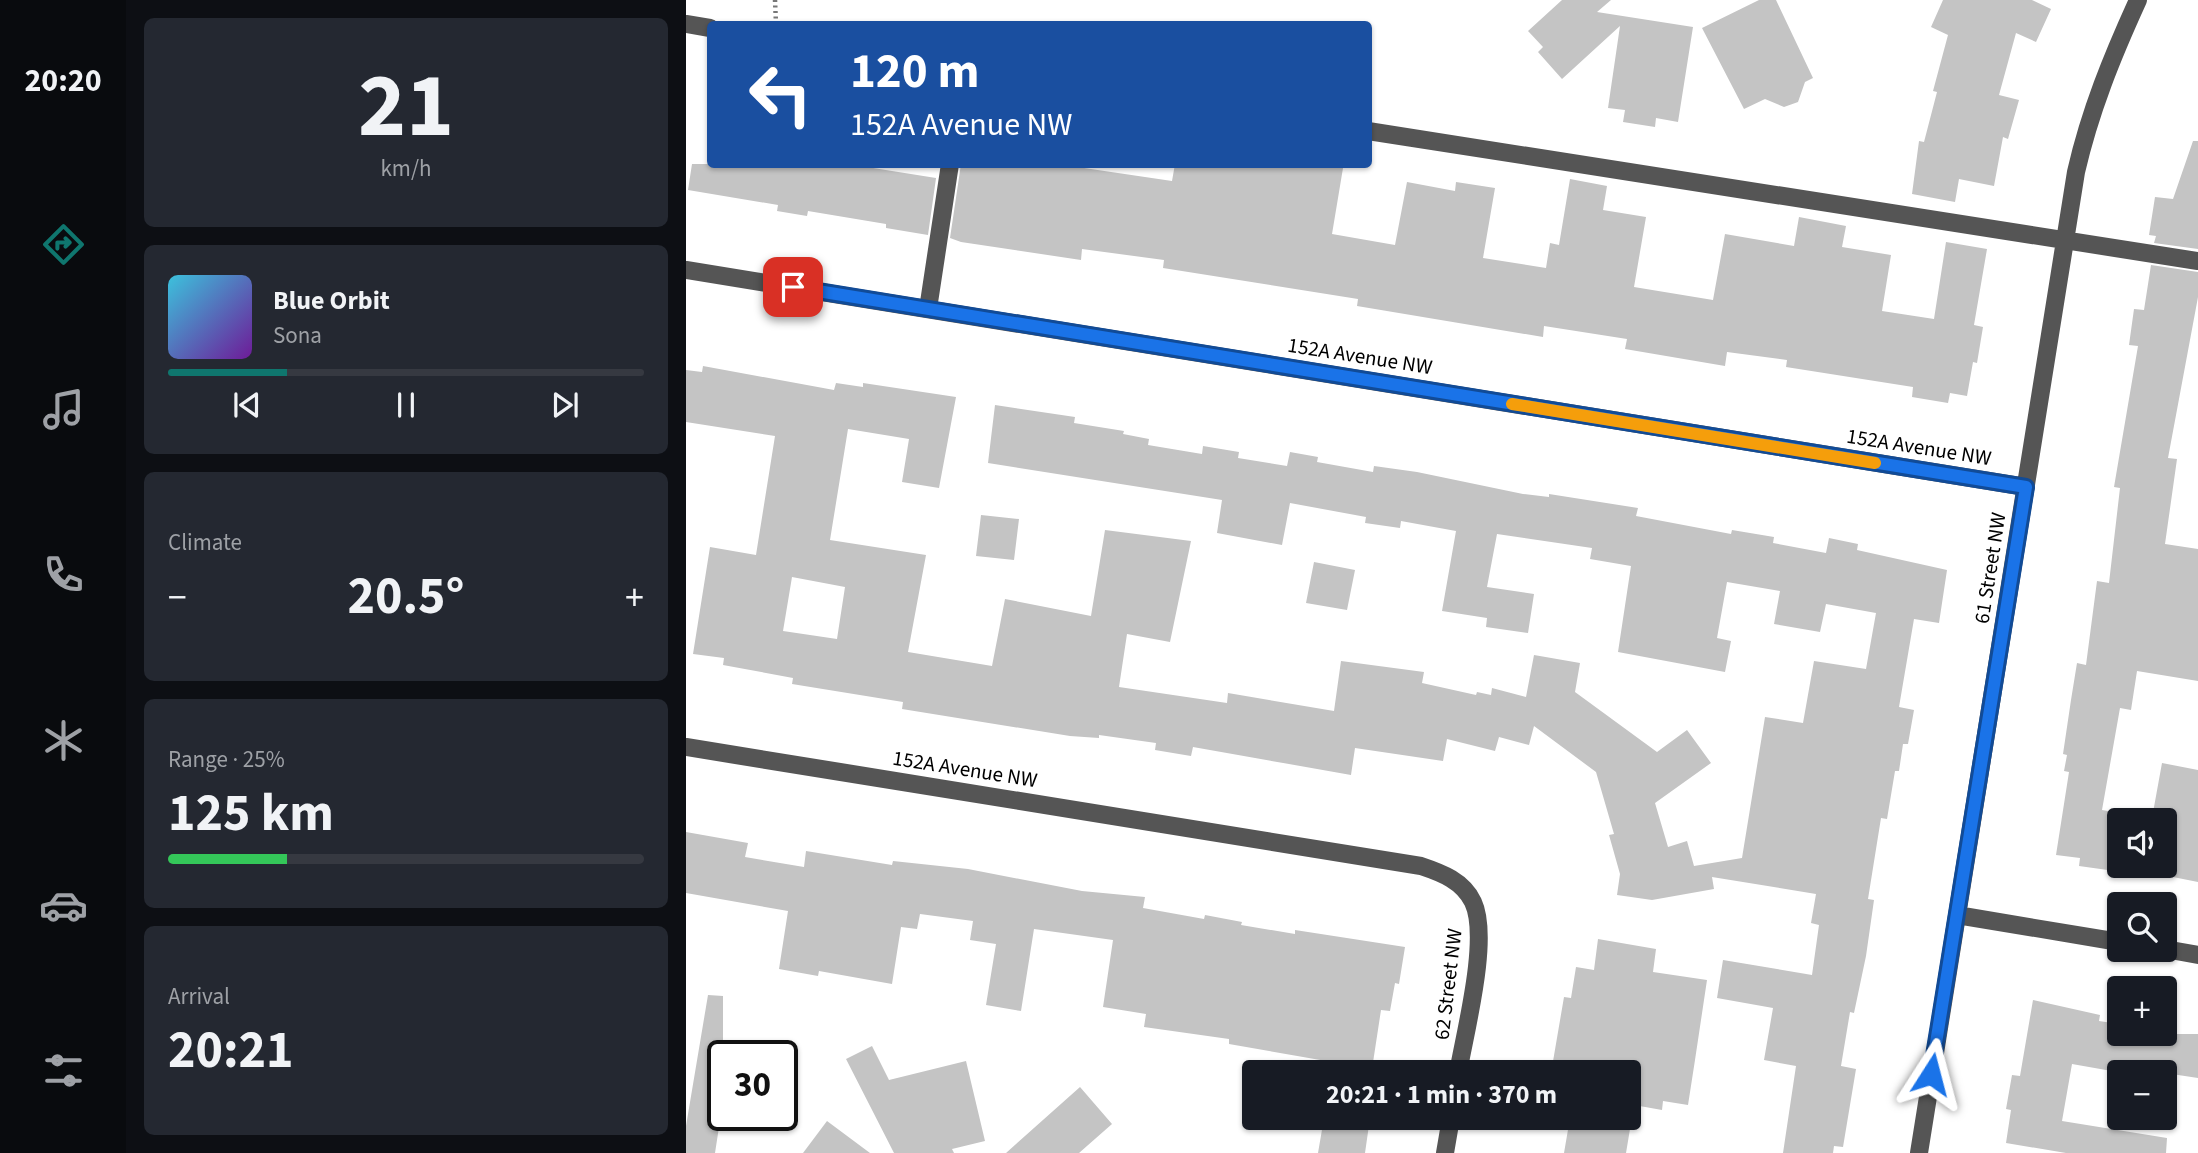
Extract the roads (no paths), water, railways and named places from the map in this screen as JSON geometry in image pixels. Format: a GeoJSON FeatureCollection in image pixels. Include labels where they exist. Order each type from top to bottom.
{"type":"FeatureCollection","features":[{"type":"Feature","properties":{"kind":"street","name":"61 Street NW"},"geometry":{"type":"LineString","coordinates":[[1919,1153],[2066,239],[2088,121],[2105,71],[2138,0]]}},
{"type":"Feature","properties":{"kind":"street"},"geometry":{"type":"LineString","coordinates":[[686,24],[707,28]]}},
{"type":"Feature","properties":{"kind":"street"},"geometry":{"type":"LineString","coordinates":[[1372,132],[2198,261]]}},
{"type":"Feature","properties":{"kind":"street"},"geometry":{"type":"LineString","coordinates":[[928,309],[949,168]]}},
{"type":"Feature","properties":{"kind":"street","name":"152A Avenue NW"},"geometry":{"type":"LineString","coordinates":[[686,270],[2026,487]]}},
{"type":"Feature","properties":{"kind":"street","name":"152A Avenue NW"},"geometry":{"type":"LineString","coordinates":[[686,747],[1422,866],[1447,875],[1462,886],[1473,901]]}},
{"type":"Feature","properties":{"kind":"street","name":"62 Street NW"},"geometry":{"type":"LineString","coordinates":[[1460,1060],[1479,942],[1479,922],[1473,901]]}},
{"type":"Feature","properties":{"kind":"street"},"geometry":{"type":"LineString","coordinates":[[1957,915],[2107,940]]}},
{"type":"Feature","properties":{"kind":"street"},"geometry":{"type":"LineString","coordinates":[[2177,951],[2198,955]]}},
{"type":"Feature","properties":{"kind":"street"},"geometry":{"type":"LineString","coordinates":[[1445,1153],[1449,1130]]}}]}
